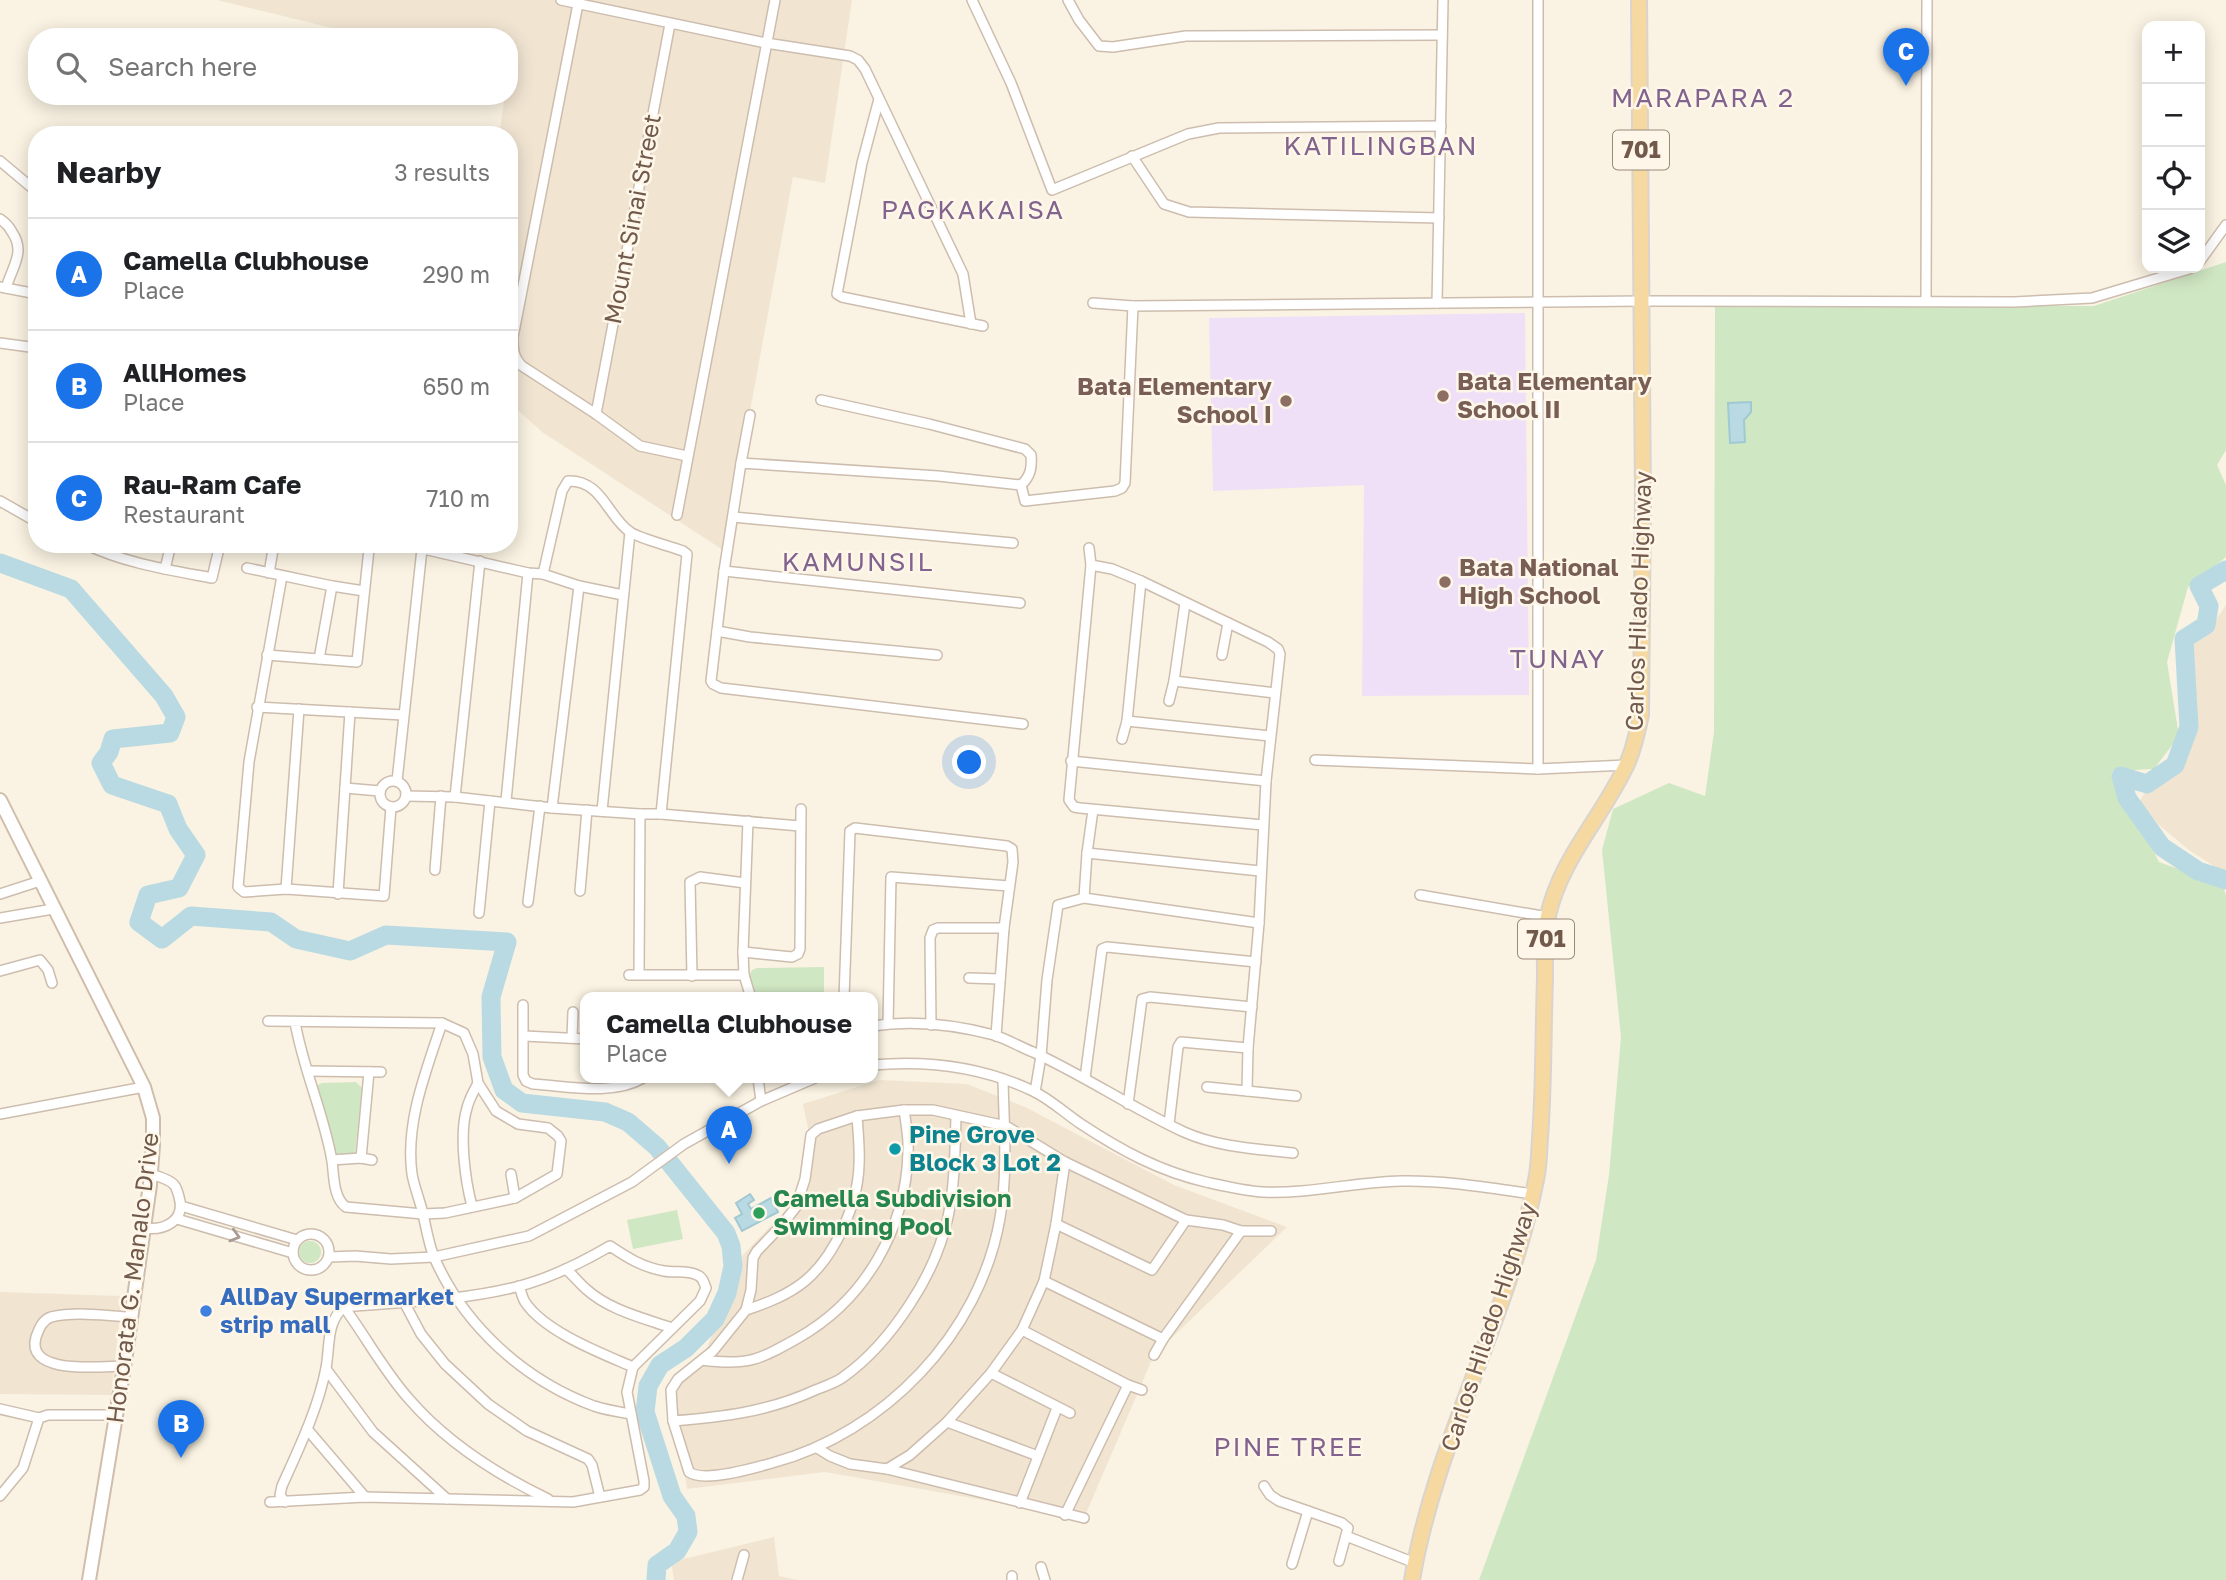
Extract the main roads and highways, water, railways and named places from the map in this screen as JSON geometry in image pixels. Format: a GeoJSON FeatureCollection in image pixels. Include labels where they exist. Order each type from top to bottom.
{"type":"FeatureCollection","features":[{"type":"Feature","properties":{"kind":"main road","name":"Carlos Hilado Highway"},"geometry":{"type":"LineString","coordinates":[[1412,1580],[1427,1516],[1462,1406],[1521,1245],[1537,1177],[1548,917],[1559,884],[1573,855],[1627,765],[1641,715],[1643,500],[1639,0]]}},
{"type":"Feature","properties":{"kind":"water"},"geometry":{"type":"Polygon","coordinates":[[[1751,402],[1751,412],[1744,420],[1745,442],[1730,443],[1728,403],[1751,402]]]}},
{"type":"Feature","properties":{"kind":"water","name":"Camella Subdivision Swimming Pool"},"geometry":{"type":"Polygon","coordinates":[[[750,1194],[754,1200],[748,1204],[751,1209],[771,1198],[778,1212],[742,1231],[735,1218],[742,1214],[736,1203],[750,1194]]]}},
{"type":"Feature","properties":{"kind":"waterway"},"geometry":{"type":"LineString","coordinates":[[0,563],[71,589],[164,696],[176,717],[170,733],[113,739],[109,752],[101,763],[112,785],[168,804],[178,829],[196,855],[179,888],[148,895],[139,922],[162,939],[191,916],[271,922],[296,939],[350,951],[386,935],[507,942],[491,997],[492,1057],[504,1090],[522,1103],[605,1112],[628,1122],[657,1147],[726,1233],[731,1246],[733,1266],[727,1293],[715,1319],[686,1348],[660,1365],[648,1386],[645,1412],[672,1496],[686,1516],[688,1532],[677,1551],[657,1565],[656,1580]]}},
{"type":"Feature","properties":{"kind":"waterway"},"geometry":{"type":"LineString","coordinates":[[2226,570],[2199,586],[2209,606],[2206,625],[2184,639],[2189,727],[2175,765],[2147,784],[2121,776],[2127,798],[2162,847],[2198,871],[2226,880]]}},
{"type":"Feature","properties":{"kind":"place","name":"Rau-Ram Cafe"},"geometry":{"type":"Point","coordinates":[1906,86]}},
{"type":"Feature","properties":{"kind":"place","name":"Bata Elementary School II"},"geometry":{"type":"Point","coordinates":[1443,396]}},
{"type":"Feature","properties":{"kind":"place","name":"Bata Elementary School I"},"geometry":{"type":"Point","coordinates":[1286,401]}},
{"type":"Feature","properties":{"kind":"place","name":"Bata National High School"},"geometry":{"type":"Point","coordinates":[1445,582]}},
{"type":"Feature","properties":{"kind":"place","name":"Pine Grove Block 3 Lot 2"},"geometry":{"type":"Point","coordinates":[895,1149]}},
{"type":"Feature","properties":{"kind":"place","name":"Camella Clubhouse"},"geometry":{"type":"Point","coordinates":[729,1164]}},
{"type":"Feature","properties":{"kind":"place","name":"Camella Subdivision Swimming Pool"},"geometry":{"type":"Point","coordinates":[759,1213]}},
{"type":"Feature","properties":{"kind":"place","name":"AllDay Supermarket strip mall"},"geometry":{"type":"Point","coordinates":[206,1311]}},
{"type":"Feature","properties":{"kind":"place","name":"AllHomes"},"geometry":{"type":"Point","coordinates":[181,1458]}},
{"type":"Feature","properties":{"kind":"district","name":"MARAPARA 2"},"geometry":{"type":"Point","coordinates":[1703,98]}},
{"type":"Feature","properties":{"kind":"district","name":"KATILINGBAN"},"geometry":{"type":"Point","coordinates":[1381,146]}},
{"type":"Feature","properties":{"kind":"district","name":"PAGKAKAISA"},"geometry":{"type":"Point","coordinates":[973,210]}},
{"type":"Feature","properties":{"kind":"district","name":"KAMUNSIL"},"geometry":{"type":"Point","coordinates":[858,562]}},
{"type":"Feature","properties":{"kind":"district","name":"TUNAY"},"geometry":{"type":"Point","coordinates":[1558,659]}},
{"type":"Feature","properties":{"kind":"district","name":"PINE TREE"},"geometry":{"type":"Point","coordinates":[1289,1447]}}]}
